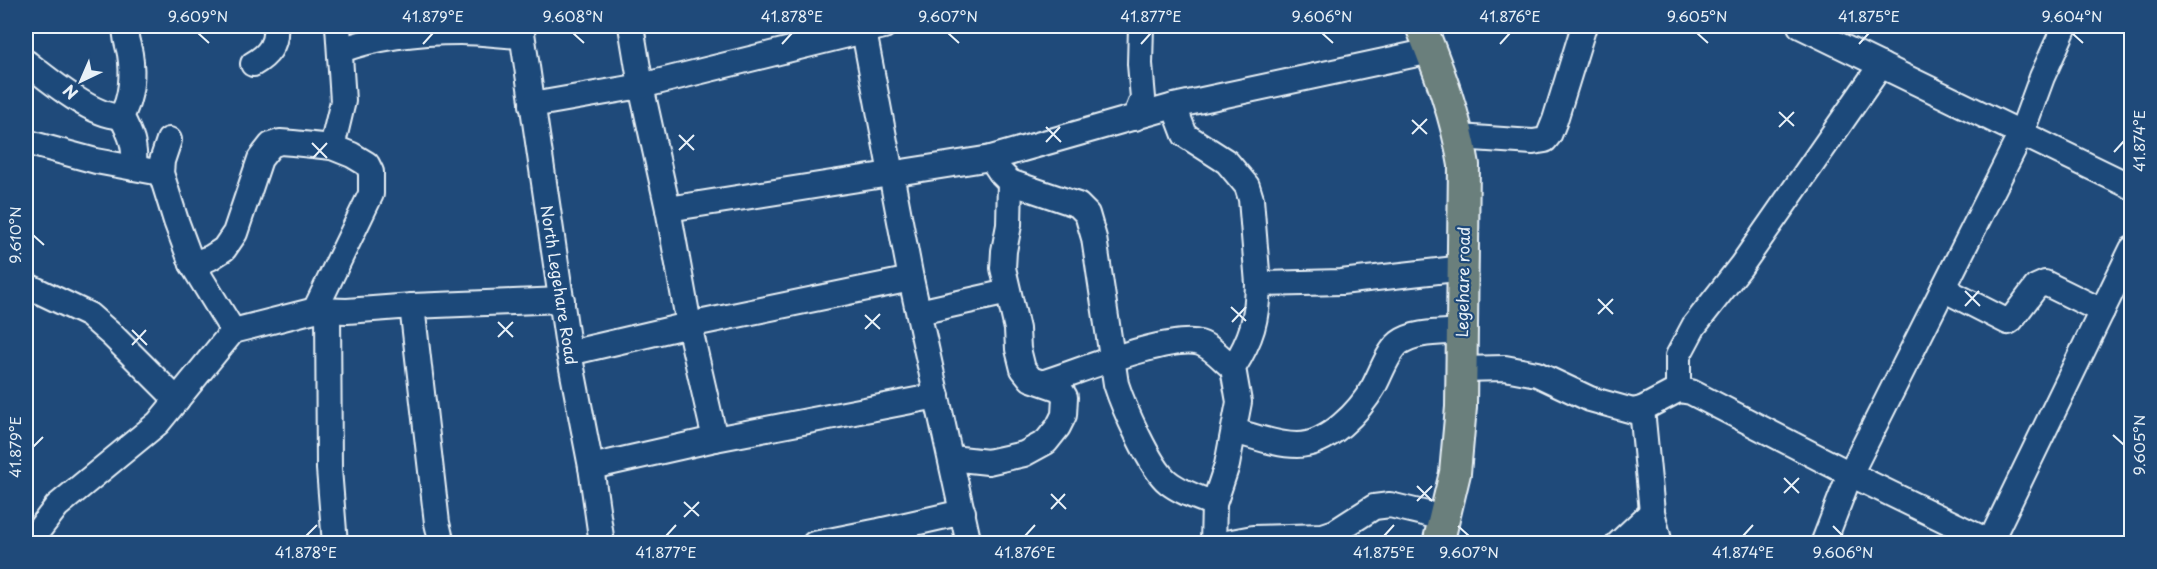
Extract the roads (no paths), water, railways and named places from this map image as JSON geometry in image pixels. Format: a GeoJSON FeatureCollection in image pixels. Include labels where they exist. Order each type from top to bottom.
{"type":"FeatureCollection","features":[{"type":"Feature","properties":{"kind":"main road","name":"Legehare road"},"geometry":{"type":"LineString","coordinates":[[1426,38],[1440,73],[1459,137],[1464,165],[1461,407],[1455,473],[1441,531]]}},
{"type":"Feature","properties":{"kind":"street"},"geometry":{"type":"LineString","coordinates":[[254,64],[271,50],[276,36],[275,26]]}},
{"type":"Feature","properties":{"kind":"street"},"geometry":{"type":"LineString","coordinates":[[332,147],[343,101],[338,26]]}},
{"type":"Feature","properties":{"kind":"street"},"geometry":{"type":"LineString","coordinates":[[631,26],[689,325],[715,440]]}},
{"type":"Feature","properties":{"kind":"street"},"geometry":{"type":"LineString","coordinates":[[1135,118],[1143,98],[1140,64],[1141,26]]}},
{"type":"Feature","properties":{"kind":"street"},"geometry":{"type":"LineString","coordinates":[[1800,26],[2132,187]]}},
{"type":"Feature","properties":{"kind":"street"},"geometry":{"type":"LineString","coordinates":[[1823,543],[1850,474],[2021,134],[2042,77],[2065,26]]}},
{"type":"Feature","properties":{"kind":"street"},"geometry":{"type":"LineString","coordinates":[[532,105],[641,86],[870,27],[912,279],[969,543]]}},
{"type":"Feature","properties":{"kind":"street"},"geometry":{"type":"LineString","coordinates":[[1459,137],[1533,142],[1545,140],[1555,120],[1579,27]]}},
{"type":"Feature","properties":{"kind":"street"},"geometry":{"type":"LineString","coordinates":[[121,116],[129,98],[131,76],[130,54],[124,29]]}},
{"type":"Feature","properties":{"kind":"street"},"geometry":{"type":"LineString","coordinates":[[340,50],[371,39],[436,32],[521,31]]}},
{"type":"Feature","properties":{"kind":"street","name":"North Legehare Road"},"geometry":{"type":"LineString","coordinates":[[521,31],[569,353],[591,467],[602,543]]}},
{"type":"Feature","properties":{"kind":"street"},"geometry":{"type":"LineString","coordinates":[[668,209],[991,158],[1426,38]]}},
{"type":"Feature","properties":{"kind":"street"},"geometry":{"type":"LineString","coordinates":[[26,62],[58,88],[82,103],[118,117],[121,116]]}},
{"type":"Feature","properties":{"kind":"street"},"geometry":{"type":"LineString","coordinates":[[1678,390],[1678,356],[1694,326],[1741,266],[1881,65]]}},
{"type":"Feature","properties":{"kind":"street"},"geometry":{"type":"LineString","coordinates":[[1174,106],[1185,135],[1227,162],[1247,186],[1252,209],[1258,284],[1254,324],[1246,347],[1233,368]]}},
{"type":"Feature","properties":{"kind":"street"},"geometry":{"type":"LineString","coordinates":[[121,116],[133,140],[134,168]]}},
{"type":"Feature","properties":{"kind":"street"},"geometry":{"type":"LineString","coordinates":[[169,140],[162,161],[161,173],[192,264],[233,330]]}},
{"type":"Feature","properties":{"kind":"street"},"geometry":{"type":"LineString","coordinates":[[26,142],[96,160],[161,173]]}},
{"type":"Feature","properties":{"kind":"street"},"geometry":{"type":"LineString","coordinates":[[192,264],[210,258],[224,249],[235,232],[260,159],[271,145],[286,142],[332,147],[352,154],[367,164],[371,172],[371,194],[322,310],[329,469],[335,543]]}},
{"type":"Feature","properties":{"kind":"street"},"geometry":{"type":"LineString","coordinates":[[991,158],[1010,182],[1078,205],[1087,214],[1094,238],[1116,384],[1123,405],[1155,466],[1167,482],[1214,504]]}},
{"type":"Feature","properties":{"kind":"street"},"geometry":{"type":"LineString","coordinates":[[951,458],[988,462],[1024,454],[1046,442],[1064,415],[1065,397],[1060,389],[1031,379],[1023,369],[1017,349],[1017,329],[1003,268],[1009,225],[1010,182]]}},
{"type":"Feature","properties":{"kind":"street"},"geometry":{"type":"LineString","coordinates":[[1461,369],[1505,368],[1537,374],[1590,399],[1633,411],[1642,409],[1678,390],[1691,392],[1991,543],[2132,249]]}},
{"type":"Feature","properties":{"kind":"street"},"geometry":{"type":"LineString","coordinates":[[1258,284],[1341,282],[1464,268]]}},
{"type":"Feature","properties":{"kind":"street"},"geometry":{"type":"LineString","coordinates":[[569,353],[689,325],[912,279]]}},
{"type":"Feature","properties":{"kind":"street"},"geometry":{"type":"LineString","coordinates":[[1943,289],[2008,322],[2036,287],[2045,283],[2102,311]]}},
{"type":"Feature","properties":{"kind":"street"},"geometry":{"type":"LineString","coordinates":[[26,285],[88,315],[113,336],[177,400]]}},
{"type":"Feature","properties":{"kind":"street"},"geometry":{"type":"LineString","coordinates":[[919,312],[1008,292]]}},
{"type":"Feature","properties":{"kind":"street"},"geometry":{"type":"LineString","coordinates":[[28,543],[57,506],[158,423],[233,330],[322,310],[562,300]]}},
{"type":"Feature","properties":{"kind":"street"},"geometry":{"type":"LineString","coordinates":[[412,306],[437,523],[442,543]]}},
{"type":"Feature","properties":{"kind":"street"},"geometry":{"type":"LineString","coordinates":[[1234,431],[1297,445],[1315,440],[1331,432],[1362,407],[1398,344],[1419,335],[1462,331]]}},
{"type":"Feature","properties":{"kind":"street"},"geometry":{"type":"LineString","coordinates":[[1045,382],[1112,359],[1174,342],[1189,341],[1207,346],[1233,368],[1239,402],[1227,465],[1214,504],[1213,543]]}},
{"type":"Feature","properties":{"kind":"street"},"geometry":{"type":"LineString","coordinates":[[591,467],[937,396]]}},
{"type":"Feature","properties":{"kind":"street"},"geometry":{"type":"LineString","coordinates":[[1642,409],[1652,512],[1660,543]]}},
{"type":"Feature","properties":{"kind":"street"},"geometry":{"type":"LineString","coordinates":[[1221,543],[1253,538],[1313,541],[1335,532],[1374,507],[1390,505],[1441,531]]}},
{"type":"Feature","properties":{"kind":"street"},"geometry":{"type":"LineString","coordinates":[[814,543],[879,537],[963,512]]}},
{"type":"Feature","properties":{"kind":"street"},"geometry":{"type":"LineString","coordinates":[[1618,543],[1652,512]]}}]}
